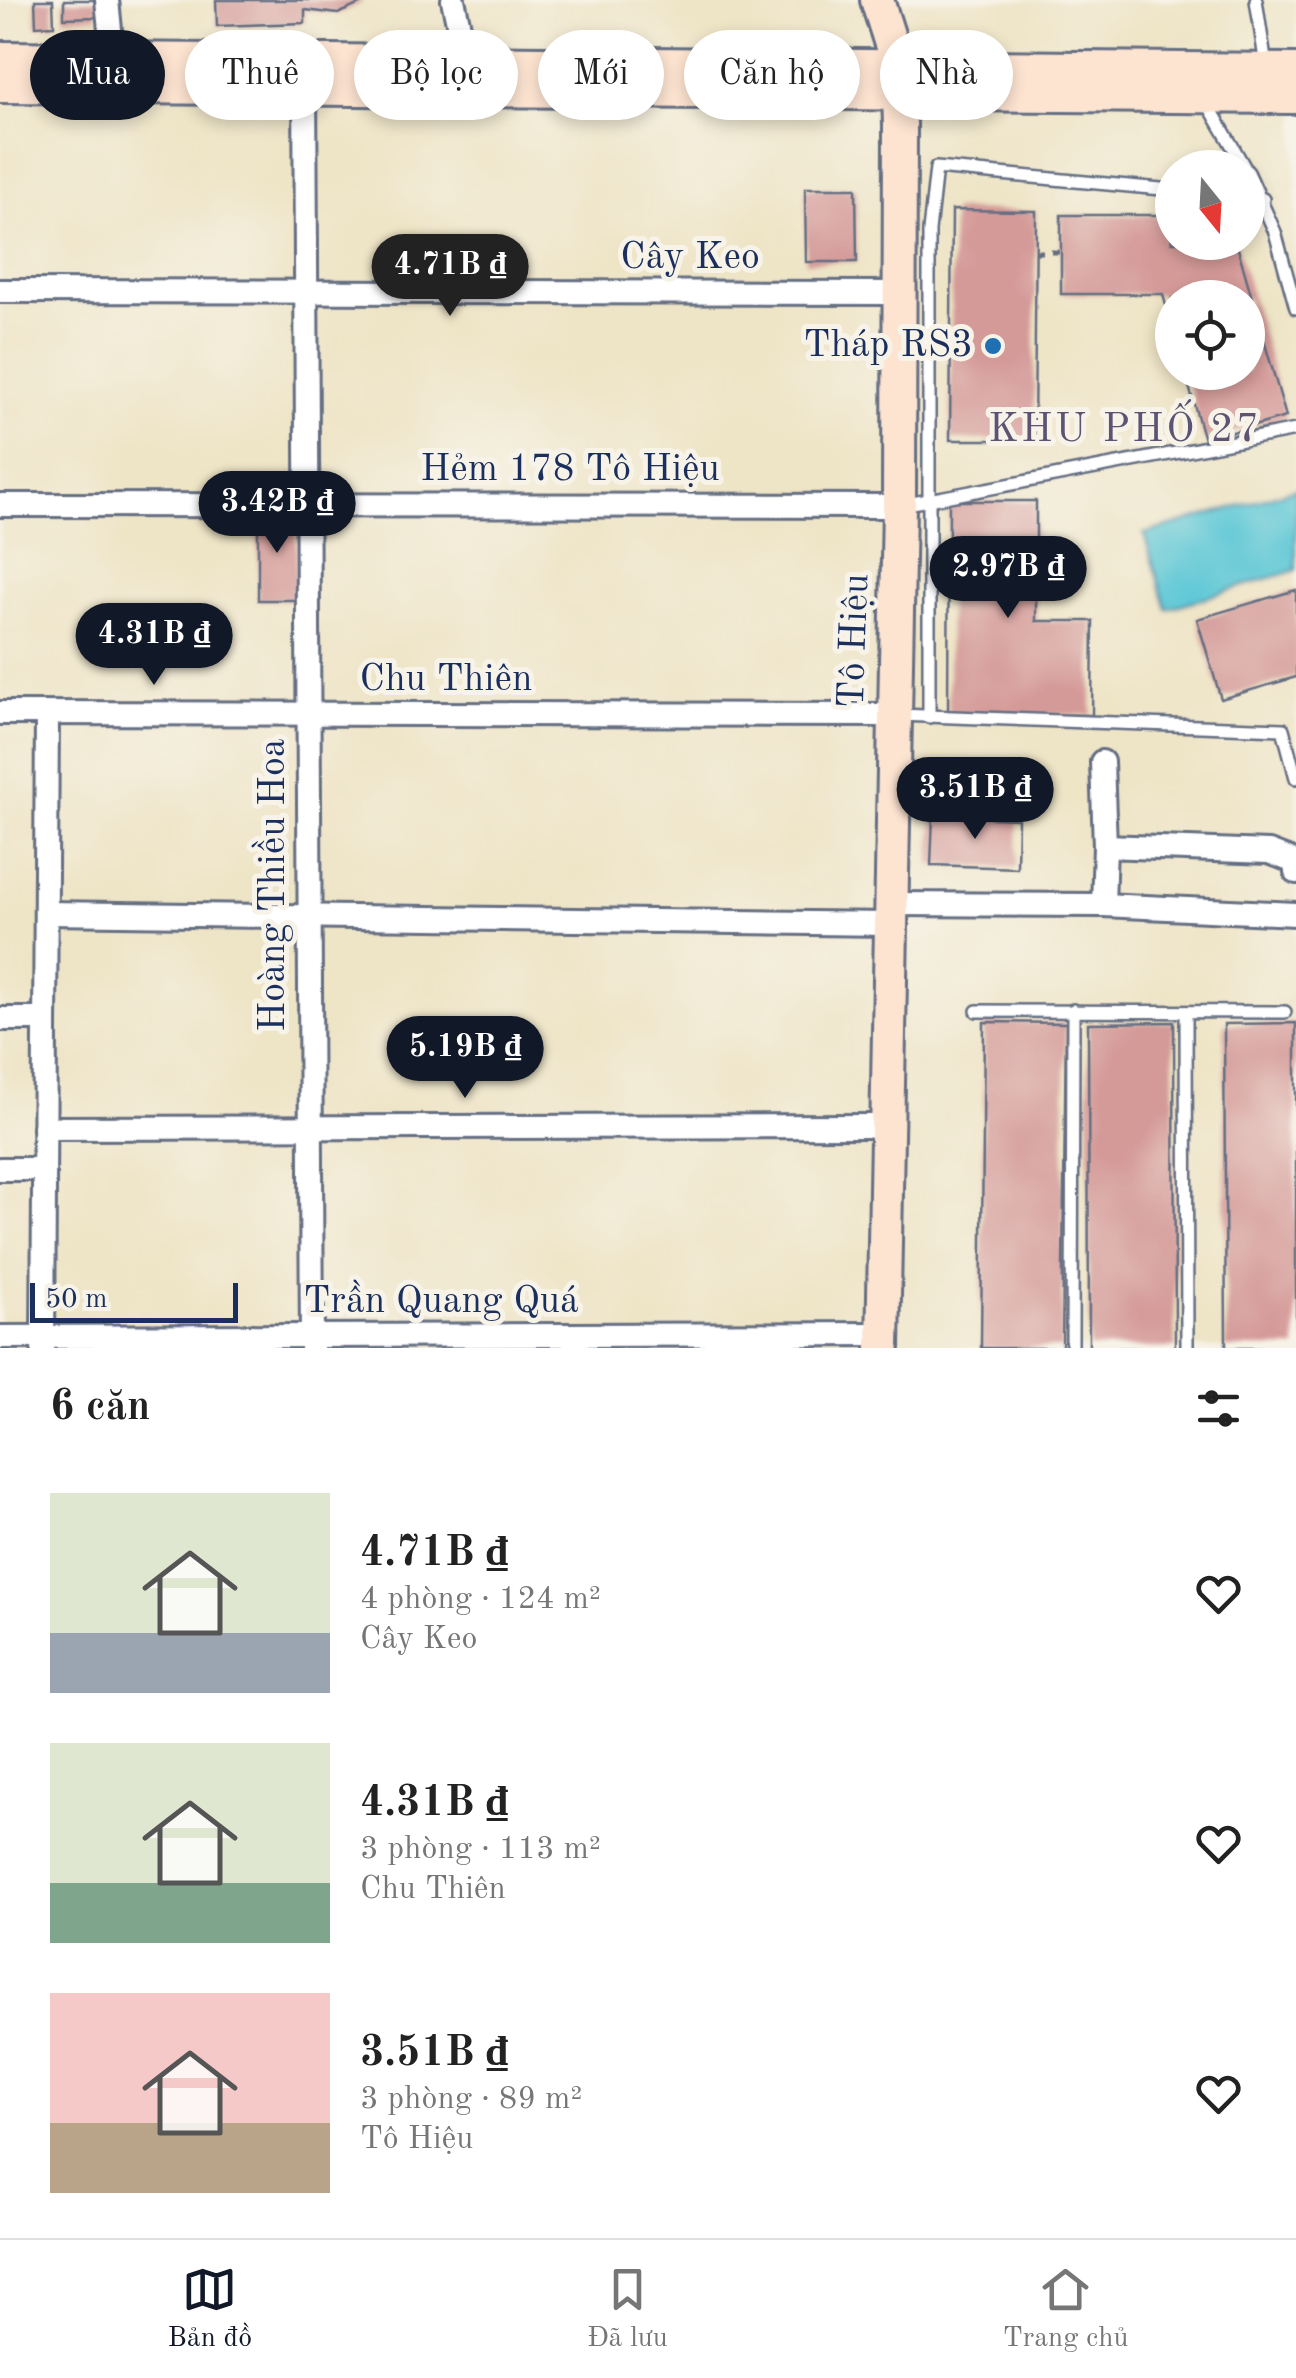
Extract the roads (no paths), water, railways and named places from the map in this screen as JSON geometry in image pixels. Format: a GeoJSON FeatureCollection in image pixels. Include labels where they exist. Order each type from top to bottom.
{"type":"FeatureCollection","features":[{"type":"Feature","properties":{"kind":"main road","name":"Tô Hiệu"},"geometry":{"type":"LineString","coordinates":[[877,0],[885,30]]}},
{"type":"Feature","properties":{"kind":"main road"},"geometry":{"type":"LineString","coordinates":[[0,58],[30,58]]}},
{"type":"Feature","properties":{"kind":"main road"},"geometry":{"type":"LineString","coordinates":[[518,65],[880,78]]}},
{"type":"Feature","properties":{"kind":"main road"},"geometry":{"type":"LineString","coordinates":[[1013,76],[1281,70]]}},
{"type":"Feature","properties":{"kind":"main road"},"geometry":{"type":"LineString","coordinates":[[334,75],[880,79]]}},
{"type":"Feature","properties":{"kind":"main road"},"geometry":{"type":"LineString","coordinates":[[0,86],[185,79]]}},
{"type":"Feature","properties":{"kind":"main road"},"geometry":{"type":"LineString","coordinates":[[1013,85],[1296,97]]}},
{"type":"Feature","properties":{"kind":"main road","name":"Tô Hiệu"},"geometry":{"type":"LineString","coordinates":[[883,1341],[893,715],[916,503],[900,292],[899,120]]}},
{"type":"Feature","properties":{"kind":"street"},"geometry":{"type":"LineString","coordinates":[[107,0],[110,30]]}},
{"type":"Feature","properties":{"kind":"street"},"geometry":{"type":"LineString","coordinates":[[453,0],[459,30]]}},
{"type":"Feature","properties":{"kind":"street","name":"Hoàng Thiều Hoa"},"geometry":{"type":"LineString","coordinates":[[305,120],[312,1343]]}},
{"type":"Feature","properties":{"kind":"street","name":"Cây Keo"},"geometry":{"type":"LineString","coordinates":[[0,292],[900,292]]}},
{"type":"Feature","properties":{"kind":"street","name":"Hẻm 178 Tô Hiệu"},"geometry":{"type":"LineString","coordinates":[[0,505],[916,503]]}},
{"type":"Feature","properties":{"kind":"street","name":"Chu Thiên"},"geometry":{"type":"LineString","coordinates":[[0,713],[893,715]]}},
{"type":"Feature","properties":{"kind":"street"},"geometry":{"type":"LineString","coordinates":[[43,1342],[47,714]]}},
{"type":"Feature","properties":{"kind":"street"},"geometry":{"type":"LineString","coordinates":[[1102,762],[1103,905]]}},
{"type":"Feature","properties":{"kind":"street"},"geometry":{"type":"LineString","coordinates":[[1105,846],[1269,852],[1295,862],[1296,872]]}},
{"type":"Feature","properties":{"kind":"street"},"geometry":{"type":"LineString","coordinates":[[46,913],[889,914],[1103,905],[1296,914]]}},
{"type":"Feature","properties":{"kind":"street"},"geometry":{"type":"LineString","coordinates":[[0,1020],[45,1020]]}},
{"type":"Feature","properties":{"kind":"street"},"geometry":{"type":"LineString","coordinates":[[44,1128],[886,1126]]}},
{"type":"Feature","properties":{"kind":"street"},"geometry":{"type":"LineString","coordinates":[[0,1169],[44,1169]]}},
{"type":"Feature","properties":{"kind":"street","name":"Trần Quang Quá"},"geometry":{"type":"LineString","coordinates":[[0,1337],[43,1342],[883,1341]]}},
{"type":"Feature","properties":{"kind":"lane"},"geometry":{"type":"LineString","coordinates":[[1256,0],[1281,70]]}},
{"type":"Feature","properties":{"kind":"lane"},"geometry":{"type":"LineString","coordinates":[[1203,95],[1235,150]]}},
{"type":"Feature","properties":{"kind":"lane"},"geometry":{"type":"LineString","coordinates":[[929,716],[916,503],[929,231],[936,168],[1155,188]]}},
{"type":"Feature","properties":{"kind":"lane"},"geometry":{"type":"LineString","coordinates":[[1265,206],[1296,308]]}},
{"type":"Feature","properties":{"kind":"lane"},"geometry":{"type":"LineString","coordinates":[[916,503],[1296,430]]}},
{"type":"Feature","properties":{"kind":"lane"},"geometry":{"type":"LineString","coordinates":[[893,715],[1283,729],[1296,778]]}},
{"type":"Feature","properties":{"kind":"lane"},"geometry":{"type":"LineString","coordinates":[[1072,1348],[1073,1010]]}},
{"type":"Feature","properties":{"kind":"lane"},"geometry":{"type":"LineString","coordinates":[[978,1011],[1285,1012]]}},
{"type":"Feature","properties":{"kind":"lane"},"geometry":{"type":"LineString","coordinates":[[1186,1012],[1187,1348]]}},
{"type":"Feature","properties":{"kind":"water"},"geometry":{"type":"Polygon","coordinates":[[[1296,489],[1296,570],[1167,609],[1144,534],[1296,489]]]}},
{"type":"Feature","properties":{"kind":"place","name":"Tháp RS3"},"geometry":{"type":"Point","coordinates":[993,346]}},
{"type":"Feature","properties":{"kind":"district","name":"KHU PHỐ 27"},"geometry":{"type":"Point","coordinates":[1125,431]}}]}
